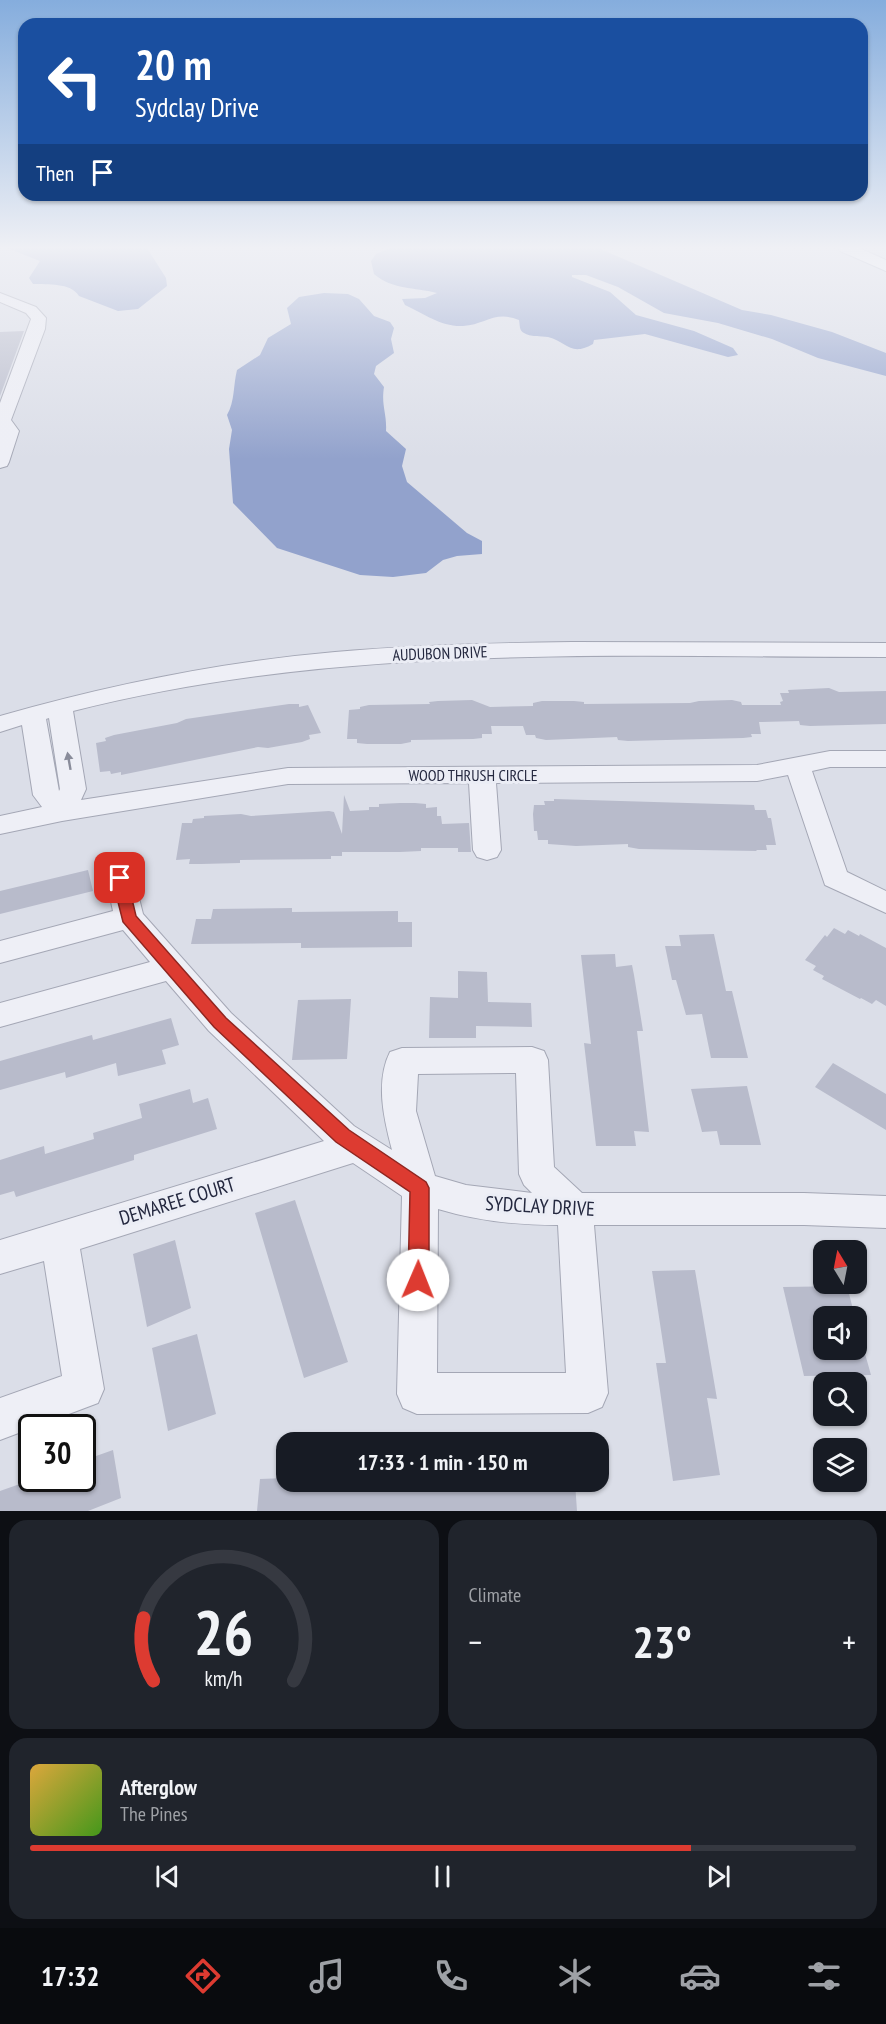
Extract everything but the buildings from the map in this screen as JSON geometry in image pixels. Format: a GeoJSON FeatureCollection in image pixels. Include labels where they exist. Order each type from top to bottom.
{"type":"FeatureCollection","features":[{"type":"Feature","properties":{"kind":"street"},"geometry":{"type":"LineString","coordinates":[[0,462],[5,431],[2,420],[39,319]]}},
{"type":"Feature","properties":{"kind":"street","name":"AUDUBON DRIVE"},"geometry":{"type":"LineString","coordinates":[[0,724],[162,684],[215,675],[381,655],[515,651],[886,650]]}},
{"type":"Feature","properties":{"kind":"street"},"geometry":{"type":"LineString","coordinates":[[33,714],[46,795],[62,812],[74,789],[60,708]]}},
{"type":"Feature","properties":{"kind":"street","name":"WOOD THRUSH CIRCLE"},"geometry":{"type":"LineString","coordinates":[[0,822],[288,776],[757,773],[830,759],[886,759]]}},
{"type":"Feature","properties":{"kind":"street"},"geometry":{"type":"LineString","coordinates":[[798,766],[835,878],[886,903]]}},
{"type":"Feature","properties":{"kind":"street"},"geometry":{"type":"LineString","coordinates":[[482,775],[486,850]]}},
{"type":"Feature","properties":{"kind":"street","name":"SYDCLAY DRIVE"},"geometry":{"type":"LineString","coordinates":[[120,878],[129,918],[220,1022],[355,1147],[420,1188],[466,1201],[520,1209],[804,1209],[886,1212]]}},
{"type":"Feature","properties":{"kind":"street"},"geometry":{"type":"LineString","coordinates":[[0,952],[129,918]]}},
{"type":"Feature","properties":{"kind":"street"},"geometry":{"type":"LineString","coordinates":[[0,1015],[171,968]]}},
{"type":"Feature","properties":{"kind":"street"},"geometry":{"type":"LineString","coordinates":[[402,1060],[532,1060],[537,1174],[575,1210],[588,1393],[417,1394],[420,1188],[399,1111],[402,1060]]}},
{"type":"Feature","properties":{"kind":"street","name":"DEMAREE COURT"},"geometry":{"type":"LineString","coordinates":[[0,1257],[355,1147]]}},
{"type":"Feature","properties":{"kind":"street"},"geometry":{"type":"LineString","coordinates":[[0,1419],[84,1389],[59,1238]]}},
{"type":"Feature","properties":{"kind":"water"},"geometry":{"type":"Polygon","coordinates":[[[290,319],[381,319],[390,322],[394,328],[391,339],[394,353],[376,366],[374,374],[384,387],[386,431],[406,449],[402,466],[407,482],[467,533],[482,541],[482,554],[457,556],[443,560],[426,573],[393,577],[360,575],[277,548],[233,503],[229,449],[232,430],[227,415],[233,399],[237,370],[260,355],[268,338],[291,324],[290,319]]]}},
{"type":"Feature","properties":{"kind":"water"},"geometry":{"type":"Polygon","coordinates":[[[433,319],[492,319],[463,326],[455,326],[433,319]]]}},
{"type":"Feature","properties":{"kind":"water"},"geometry":{"type":"Polygon","coordinates":[[[515,319],[649,319],[694,331],[733,348],[738,355],[728,357],[645,334],[594,340],[593,344],[585,348],[574,349],[555,339],[526,334],[521,331],[519,320],[515,319]]]}},
{"type":"Feature","properties":{"kind":"water"},"geometry":{"type":"Polygon","coordinates":[[[694,319],[784,319],[832,332],[886,353],[886,376],[818,358],[772,339],[694,319]]]}},
{"type":"Feature","properties":{"kind":"route"},"geometry":{"type":"LineString","coordinates":[[120,878],[129,918],[220,1022],[355,1147],[420,1188],[418,1280]]}}]}
